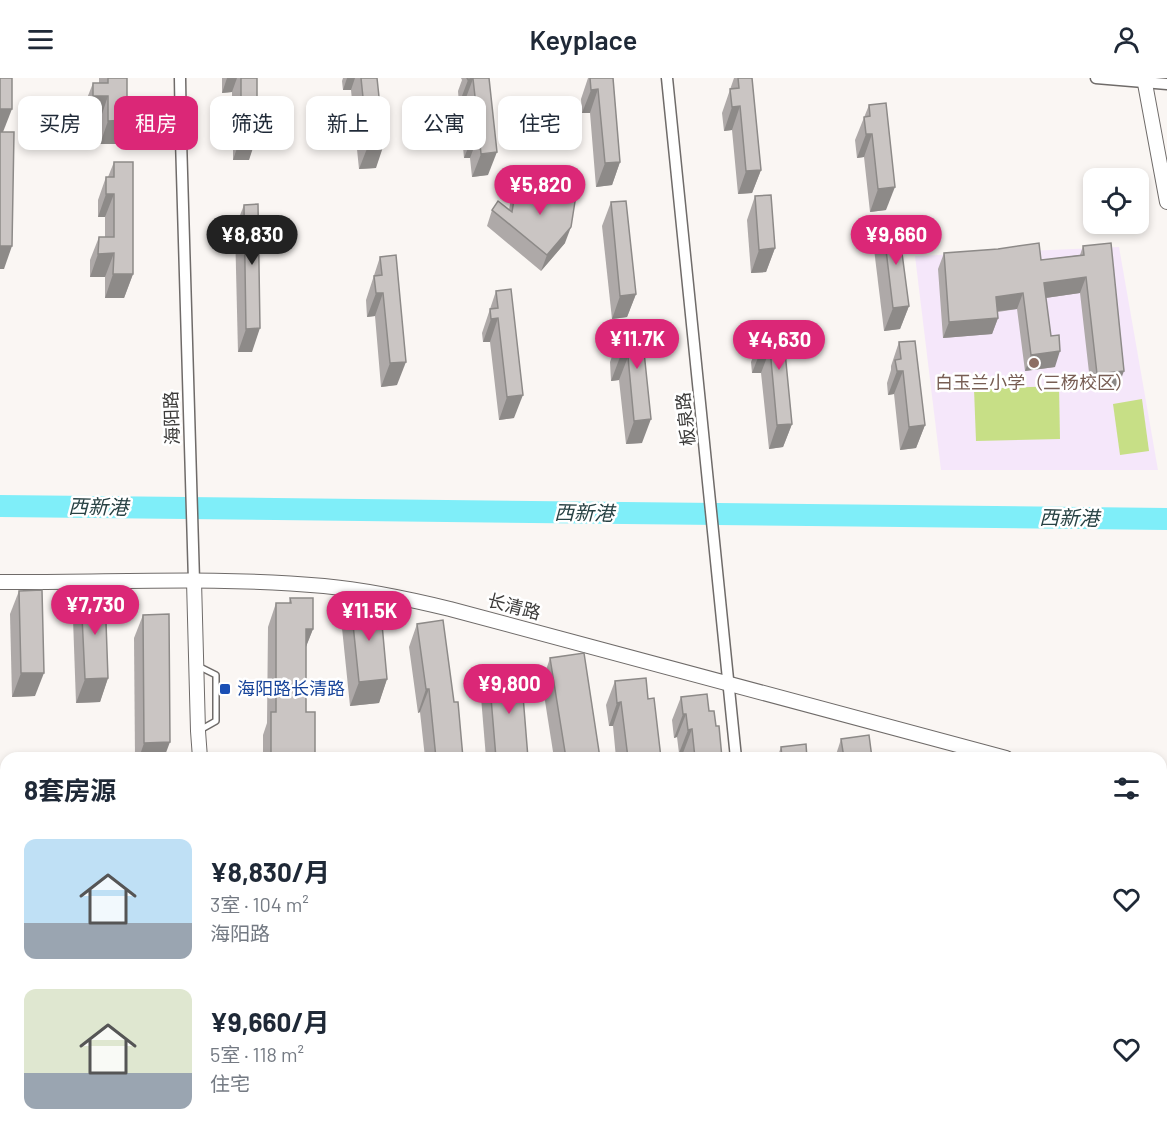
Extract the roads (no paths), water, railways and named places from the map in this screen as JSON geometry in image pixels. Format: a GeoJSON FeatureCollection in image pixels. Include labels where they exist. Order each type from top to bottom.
{"type":"FeatureCollection","features":[{"type":"Feature","properties":{"kind":"main road"},"geometry":{"type":"LineString","coordinates":[[1145,80],[1167,202]]}},
{"type":"Feature","properties":{"kind":"main road","name":"海阳路"},"geometry":{"type":"LineString","coordinates":[[194,581],[200,752]]}},
{"type":"Feature","properties":{"kind":"main road","name":"长清路"},"geometry":{"type":"LineString","coordinates":[[0,582],[285,583],[368,591],[409,599],[984,752]]}},
{"type":"Feature","properties":{"kind":"street","name":"海阳路"},"geometry":{"type":"LineString","coordinates":[[180,78],[194,581]]}},
{"type":"Feature","properties":{"kind":"street","name":"板泉路"},"geometry":{"type":"LineString","coordinates":[[668,78],[735,752]]}},
{"type":"Feature","properties":{"kind":"street"},"geometry":{"type":"LineString","coordinates":[[1096,78],[1145,80],[1167,84]]}},
{"type":"Feature","properties":{"kind":"waterway","name":"西新港"},"geometry":{"type":"LineString","coordinates":[[0,506],[1167,519]]}},
{"type":"Feature","properties":{"kind":"place","name":"白玉兰小学（三杨校区）"},"geometry":{"type":"Point","coordinates":[1034,363]}},
{"type":"Feature","properties":{"kind":"place","name":"海阳路长清路"},"geometry":{"type":"Point","coordinates":[225,689]}}]}
